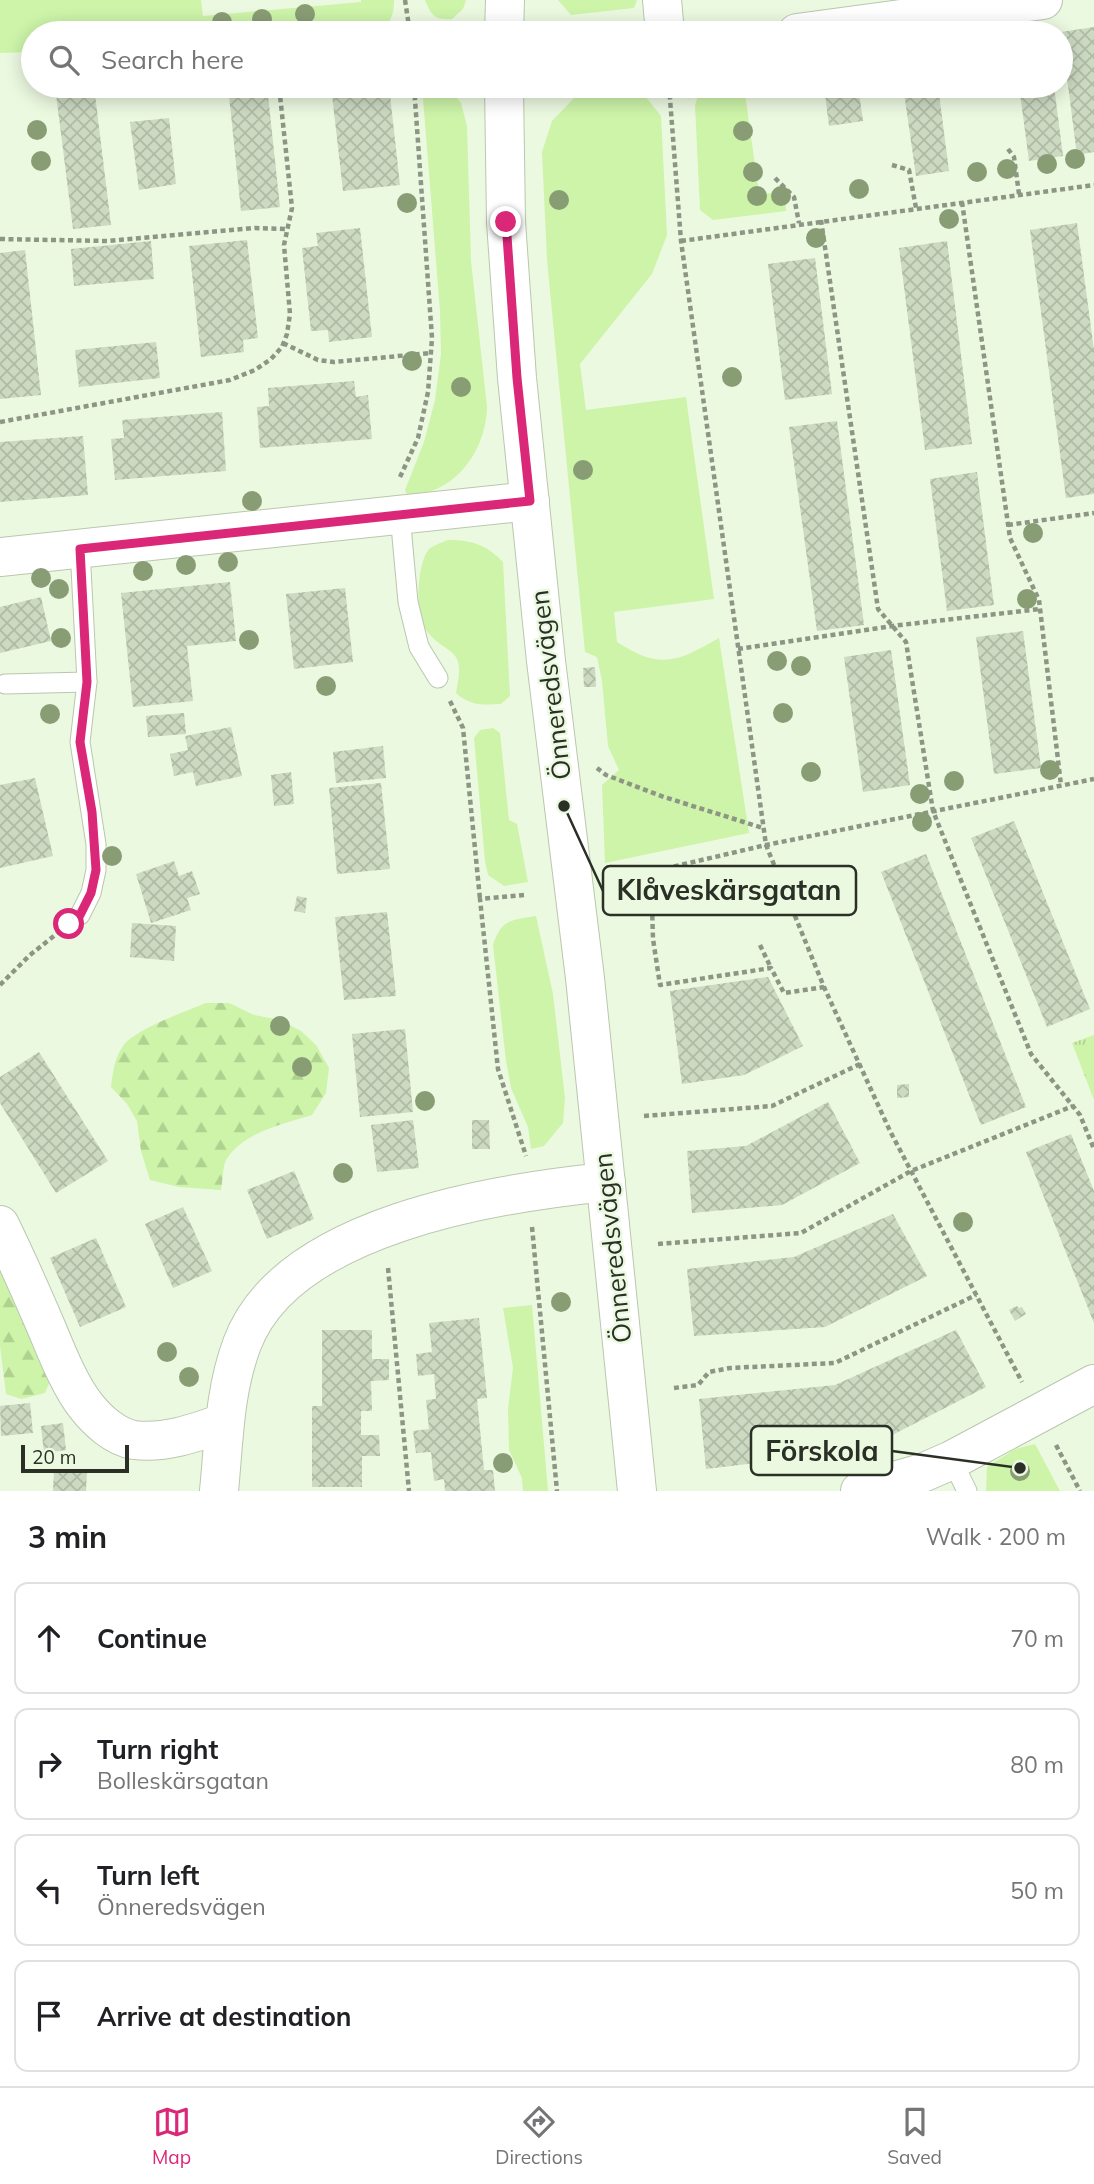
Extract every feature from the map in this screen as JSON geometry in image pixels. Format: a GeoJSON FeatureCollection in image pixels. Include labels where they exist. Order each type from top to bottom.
{"type":"FeatureCollection","features":[{"type":"Feature","properties":{"kind":"street"},"geometry":{"type":"LineString","coordinates":[[504,21],[505,0]]}},
{"type":"Feature","properties":{"kind":"street"},"geometry":{"type":"LineString","coordinates":[[662,0],[664,21]]}},
{"type":"Feature","properties":{"kind":"street"},"geometry":{"type":"LineString","coordinates":[[886,21],[1043,0]]}},
{"type":"Feature","properties":{"kind":"street","name":"Önneredsvägen"},"geometry":{"type":"LineString","coordinates":[[504,98],[510,292],[546,661],[582,955],[637,1491]]}},
{"type":"Feature","properties":{"kind":"street"},"geometry":{"type":"LineString","coordinates":[[0,557],[530,501]]}},
{"type":"Feature","properties":{"kind":"street"},"geometry":{"type":"LineString","coordinates":[[219,1491],[223,1423],[242,1342],[258,1313],[302,1268],[348,1242],[384,1228],[497,1196],[606,1182]]}},
{"type":"Feature","properties":{"kind":"street"},"geometry":{"type":"LineString","coordinates":[[0,1226],[58,1354],[85,1405],[99,1420],[117,1434],[133,1440],[191,1435],[223,1423]]}},
{"type":"Feature","properties":{"kind":"street"},"geometry":{"type":"LineString","coordinates":[[860,1491],[922,1473],[960,1476],[1039,1414],[1094,1384]]}},
{"type":"Feature","properties":{"kind":"lane"},"geometry":{"type":"LineString","coordinates":[[391,516],[419,648],[438,678]]}},
{"type":"Feature","properties":{"kind":"lane"},"geometry":{"type":"LineString","coordinates":[[80,549],[87,682],[80,742],[92,812],[96,870],[91,893],[80,915]]}},
{"type":"Feature","properties":{"kind":"lane"},"geometry":{"type":"LineString","coordinates":[[5,684],[87,682]]}},
{"type":"Feature","properties":{"kind":"path"},"geometry":{"type":"LineString","coordinates":[[405,0],[408,21]]}},
{"type":"Feature","properties":{"kind":"path"},"geometry":{"type":"LineString","coordinates":[[0,422],[230,380],[255,370],[271,359],[283,343],[290,314],[284,244],[292,208],[280,98]]}},
{"type":"Feature","properties":{"kind":"path"},"geometry":{"type":"LineString","coordinates":[[391,516],[418,438],[428,392],[432,338],[415,98]]}},
{"type":"Feature","properties":{"kind":"path"},"geometry":{"type":"LineString","coordinates":[[670,98],[681,241],[766,845],[824,987],[911,1171],[1080,1491]]}},
{"type":"Feature","properties":{"kind":"path"},"geometry":{"type":"LineString","coordinates":[[1008,149],[1014,157],[1019,194]]}},
{"type":"Feature","properties":{"kind":"path"},"geometry":{"type":"LineString","coordinates":[[892,165],[909,170],[916,208]]}},
{"type":"Feature","properties":{"kind":"path"},"geometry":{"type":"LineString","coordinates":[[775,178],[794,197],[799,223]]}},
{"type":"Feature","properties":{"kind":"path"},"geometry":{"type":"LineString","coordinates":[[681,241],[1094,185]]}},
{"type":"Feature","properties":{"kind":"path"},"geometry":{"type":"LineString","coordinates":[[962,202],[1010,538],[1039,600],[1061,785]]}},
{"type":"Feature","properties":{"kind":"path"},"geometry":{"type":"LineString","coordinates":[[821,220],[878,609],[905,642],[933,811],[1031,1054],[1080,1115],[1094,1149]]}},
{"type":"Feature","properties":{"kind":"path"},"geometry":{"type":"LineString","coordinates":[[0,239],[108,242],[255,228],[288,229]]}},
{"type":"Feature","properties":{"kind":"path"},"geometry":{"type":"LineString","coordinates":[[283,343],[318,360],[334,362],[431,353]]}},
{"type":"Feature","properties":{"kind":"path"},"geometry":{"type":"LineString","coordinates":[[1008,525],[1094,513]]}},
{"type":"Feature","properties":{"kind":"path"},"geometry":{"type":"LineString","coordinates":[[738,649],[892,626],[1040,610]]}},
{"type":"Feature","properties":{"kind":"path"},"geometry":{"type":"LineString","coordinates":[[438,678],[463,728],[480,899]]}},
{"type":"Feature","properties":{"kind":"path"},"geometry":{"type":"LineString","coordinates":[[592,765],[606,775],[652,792],[763,828]]}},
{"type":"Feature","properties":{"kind":"path"},"geometry":{"type":"LineString","coordinates":[[616,880],[766,845],[1094,779]]}},
{"type":"Feature","properties":{"kind":"path"},"geometry":{"type":"LineString","coordinates":[[651,873],[653,939],[660,985],[771,968]]}},
{"type":"Feature","properties":{"kind":"path"},"geometry":{"type":"LineString","coordinates":[[0,985],[30,955],[80,915]]}},
{"type":"Feature","properties":{"kind":"path"},"geometry":{"type":"LineString","coordinates":[[760,945],[784,993],[824,987]]}},
{"type":"Feature","properties":{"kind":"path"},"geometry":{"type":"LineString","coordinates":[[644,1116],[772,1106],[860,1064]]}},
{"type":"Feature","properties":{"kind":"path"},"geometry":{"type":"LineString","coordinates":[[658,1244],[801,1233],[911,1171],[1073,1106]]}},
{"type":"Feature","properties":{"kind":"path"},"geometry":{"type":"LineString","coordinates":[[384,1228],[409,1491]]}},
{"type":"Feature","properties":{"kind":"path"},"geometry":{"type":"LineString","coordinates":[[674,1388],[698,1385],[709,1372],[730,1368],[835,1363],[976,1295]]}},
{"type":"Feature","properties":{"kind":"green space"},"geometry":{"type":"Polygon","coordinates":[[[0,0],[201,0],[203,16],[361,0],[394,0],[390,21],[21,21],[21,52],[0,53],[0,0]]]}},
{"type":"Feature","properties":{"kind":"green space"},"geometry":{"type":"Polygon","coordinates":[[[425,0],[466,0],[463,9],[452,19],[441,19],[434,16],[425,0]]]}},
{"type":"Feature","properties":{"kind":"green space"},"geometry":{"type":"Polygon","coordinates":[[[558,0],[637,0],[634,8],[571,15],[558,0]]]}},
{"type":"Feature","properties":{"kind":"green space"},"geometry":{"type":"Polygon","coordinates":[[[423,98],[457,98],[467,126],[471,261],[487,407],[485,423],[474,454],[453,479],[424,493],[407,495],[405,490],[424,442],[435,400],[441,354],[423,98]]]}},
{"type":"Feature","properties":{"kind":"green space"},"geometry":{"type":"Polygon","coordinates":[[[574,98],[647,98],[661,116],[667,235],[652,274],[580,364],[586,410],[686,397],[714,599],[614,612],[617,642],[645,657],[668,660],[691,653],[719,638],[749,833],[605,863],[602,785],[619,770],[608,746],[597,657],[585,652],[547,260],[542,152],[552,121],[574,98]]]}},
{"type":"Feature","properties":{"kind":"green space"},"geometry":{"type":"Polygon","coordinates":[[[697,98],[746,98],[759,194],[785,192],[786,211],[713,220],[700,210],[695,105],[697,98]]]}},
{"type":"Feature","properties":{"kind":"green space"},"geometry":{"type":"Polygon","coordinates":[[[448,540],[478,545],[491,551],[503,562],[510,696],[501,704],[472,702],[456,693],[459,666],[456,658],[432,637],[421,620],[419,588],[425,556],[429,549],[448,540]]]}},
{"type":"Feature","properties":{"kind":"green space"},"geometry":{"type":"Polygon","coordinates":[[[493,728],[500,733],[509,820],[517,824],[528,882],[504,886],[488,875],[485,861],[474,738],[480,730],[493,728]]]}},
{"type":"Feature","properties":{"kind":"green space"},"geometry":{"type":"Polygon","coordinates":[[[536,916],[553,994],[565,1098],[563,1123],[544,1146],[531,1149],[528,1127],[511,1088],[493,945],[496,936],[508,922],[536,916]]]}},
{"type":"Feature","properties":{"kind":"green space"},"geometry":{"type":"Polygon","coordinates":[[[206,1003],[229,1003],[254,1015],[280,1020],[301,1031],[316,1045],[329,1068],[326,1093],[312,1115],[266,1130],[236,1148],[225,1164],[221,1190],[179,1187],[150,1180],[141,1151],[137,1121],[127,1104],[111,1087],[114,1066],[123,1046],[129,1040],[162,1021],[206,1003]]]}},
{"type":"Feature","properties":{"kind":"green space"},"geometry":{"type":"Polygon","coordinates":[[[1094,1035],[1094,1100],[1072,1043],[1094,1035]]]}},
{"type":"Feature","properties":{"kind":"green space"},"geometry":{"type":"Polygon","coordinates":[[[0,1251],[52,1376],[45,1393],[21,1399],[6,1394],[0,1346],[0,1251]]]}},
{"type":"Feature","properties":{"kind":"green space"},"geometry":{"type":"Polygon","coordinates":[[[532,1305],[548,1491],[523,1491],[522,1478],[509,1450],[508,1409],[513,1368],[503,1308],[532,1305]]]}},
{"type":"Feature","properties":{"kind":"green space"},"geometry":{"type":"Polygon","coordinates":[[[1035,1444],[1060,1491],[986,1491],[987,1467],[1015,1449],[1035,1444]]]}},
{"type":"Feature","properties":{"kind":"building"},"geometry":{"type":"Polygon","coordinates":[[[1094,27],[1094,152],[1077,155],[1070,98],[1073,98],[1073,30],[1094,27]]]}},
{"type":"Feature","properties":{"kind":"building"},"geometry":{"type":"Polygon","coordinates":[[[57,98],[95,98],[111,225],[73,229],[57,98]]]}},
{"type":"Feature","properties":{"kind":"building"},"geometry":{"type":"Polygon","coordinates":[[[229,98],[268,98],[280,207],[241,211],[229,98]]]}},
{"type":"Feature","properties":{"kind":"building"},"geometry":{"type":"Polygon","coordinates":[[[332,98],[390,98],[400,185],[343,191],[332,98]]]}},
{"type":"Feature","properties":{"kind":"building"},"geometry":{"type":"Polygon","coordinates":[[[826,98],[860,98],[863,121],[829,126],[826,98]]]}},
{"type":"Feature","properties":{"kind":"building"},"geometry":{"type":"Polygon","coordinates":[[[905,98],[940,98],[949,171],[916,176],[905,98]]]}},
{"type":"Feature","properties":{"kind":"building"},"geometry":{"type":"Polygon","coordinates":[[[1021,98],[1056,98],[1063,156],[1029,161],[1021,98]]]}},
{"type":"Feature","properties":{"kind":"building"},"geometry":{"type":"Polygon","coordinates":[[[169,118],[176,184],[139,190],[130,122],[169,118]]]}},
{"type":"Feature","properties":{"kind":"building"},"geometry":{"type":"Polygon","coordinates":[[[1077,223],[1094,350],[1094,494],[1066,498],[1030,230],[1077,223]]]}},
{"type":"Feature","properties":{"kind":"building"},"geometry":{"type":"Polygon","coordinates":[[[360,228],[372,337],[329,342],[328,330],[311,331],[302,248],[318,246],[316,233],[360,228]]]}},
{"type":"Feature","properties":{"kind":"building"},"geometry":{"type":"Polygon","coordinates":[[[247,240],[258,338],[243,340],[244,352],[201,357],[189,246],[247,240]]]}},
{"type":"Feature","properties":{"kind":"building"},"geometry":{"type":"Polygon","coordinates":[[[151,241],[154,279],[74,286],[71,249],[151,241]]]}},
{"type":"Feature","properties":{"kind":"building"},"geometry":{"type":"Polygon","coordinates":[[[947,241],[972,444],[925,450],[899,248],[947,241]]]}},
{"type":"Feature","properties":{"kind":"building"},"geometry":{"type":"Polygon","coordinates":[[[25,250],[41,395],[0,399],[0,253],[25,250]]]}},
{"type":"Feature","properties":{"kind":"building"},"geometry":{"type":"Polygon","coordinates":[[[815,258],[832,394],[785,400],[768,264],[815,258]]]}},
{"type":"Feature","properties":{"kind":"building"},"geometry":{"type":"Polygon","coordinates":[[[156,342],[160,378],[79,387],[75,350],[156,342]]]}},
{"type":"Feature","properties":{"kind":"building"},"geometry":{"type":"Polygon","coordinates":[[[354,381],[356,397],[368,395],[372,439],[260,448],[257,407],[269,406],[268,388],[354,381]]]}},
{"type":"Feature","properties":{"kind":"building"},"geometry":{"type":"Polygon","coordinates":[[[222,412],[226,471],[115,480],[111,439],[124,438],[122,420],[222,412]]]}},
{"type":"Feature","properties":{"kind":"building"},"geometry":{"type":"Polygon","coordinates":[[[837,421],[864,625],[817,631],[789,427],[837,421]]]}},
{"type":"Feature","properties":{"kind":"building"},"geometry":{"type":"Polygon","coordinates":[[[83,436],[88,495],[0,502],[0,442],[83,436]]]}},
{"type":"Feature","properties":{"kind":"building"},"geometry":{"type":"Polygon","coordinates":[[[977,472],[994,605],[947,611],[930,479],[977,472]]]}},
{"type":"Feature","properties":{"kind":"building"},"geometry":{"type":"Polygon","coordinates":[[[230,582],[236,641],[187,646],[193,701],[133,707],[121,593],[230,582]]]}},
{"type":"Feature","properties":{"kind":"building"},"geometry":{"type":"Polygon","coordinates":[[[345,588],[353,662],[294,669],[286,594],[345,588]]]}},
{"type":"Feature","properties":{"kind":"building"},"geometry":{"type":"Polygon","coordinates":[[[41,597],[51,641],[0,653],[0,607],[41,597]]]}},
{"type":"Feature","properties":{"kind":"building"},"geometry":{"type":"Polygon","coordinates":[[[1023,631],[1041,768],[994,774],[976,637],[1023,631]]]}},
{"type":"Feature","properties":{"kind":"building"},"geometry":{"type":"Polygon","coordinates":[[[891,650],[910,785],[863,792],[844,657],[891,650]]]}},
{"type":"Feature","properties":{"kind":"building"},"geometry":{"type":"Polygon","coordinates":[[[595,667],[596,687],[584,687],[583,668],[595,667]]]}},
{"type":"Feature","properties":{"kind":"building"},"geometry":{"type":"Polygon","coordinates":[[[184,713],[186,734],[148,737],[146,716],[184,713]]]}},
{"type":"Feature","properties":{"kind":"building"},"geometry":{"type":"Polygon","coordinates":[[[231,727],[242,776],[196,786],[193,772],[174,776],[170,754],[188,750],[185,736],[231,727]]]}},
{"type":"Feature","properties":{"kind":"building"},"geometry":{"type":"Polygon","coordinates":[[[383,746],[386,778],[336,783],[333,752],[383,746]]]}},
{"type":"Feature","properties":{"kind":"building"},"geometry":{"type":"Polygon","coordinates":[[[291,772],[294,804],[274,806],[271,775],[291,772]]]}},
{"type":"Feature","properties":{"kind":"building"},"geometry":{"type":"Polygon","coordinates":[[[35,778],[53,856],[0,868],[0,785],[35,778]]]}},
{"type":"Feature","properties":{"kind":"building"},"geometry":{"type":"Polygon","coordinates":[[[381,783],[390,869],[337,874],[329,788],[381,783]]]}},
{"type":"Feature","properties":{"kind":"building"},"geometry":{"type":"Polygon","coordinates":[[[1014,821],[1090,1009],[1047,1027],[971,838],[1014,821]]]}},
{"type":"Feature","properties":{"kind":"building"},"geometry":{"type":"Polygon","coordinates":[[[926,854],[1026,1107],[981,1125],[881,872],[926,854]]]}},
{"type":"Feature","properties":{"kind":"building"},"geometry":{"type":"Polygon","coordinates":[[[174,861],[179,876],[192,871],[200,894],[187,898],[191,910],[151,923],[136,874],[174,861]]]}},
{"type":"Feature","properties":{"kind":"building"},"geometry":{"type":"Polygon","coordinates":[[[297,896],[307,898],[305,913],[294,911],[297,896]]]}},
{"type":"Feature","properties":{"kind":"building"},"geometry":{"type":"Polygon","coordinates":[[[387,912],[396,996],[344,1000],[335,917],[387,912]]]}},
{"type":"Feature","properties":{"kind":"building"},"geometry":{"type":"Polygon","coordinates":[[[132,923],[176,926],[174,961],[130,957],[132,923]]]}},
{"type":"Feature","properties":{"kind":"building"},"geometry":{"type":"Polygon","coordinates":[[[768,977],[803,1046],[744,1075],[682,1084],[670,991],[768,977]]]}},
{"type":"Feature","properties":{"kind":"building"},"geometry":{"type":"Polygon","coordinates":[[[405,1029],[413,1112],[360,1117],[352,1034],[405,1029]]]}},
{"type":"Feature","properties":{"kind":"building"},"geometry":{"type":"Polygon","coordinates":[[[39,1052],[108,1161],[56,1193],[0,1103],[0,1077],[39,1052]]]}},
{"type":"Feature","properties":{"kind":"building"},"geometry":{"type":"Polygon","coordinates":[[[909,1084],[909,1097],[897,1098],[897,1085],[909,1084]]]}},
{"type":"Feature","properties":{"kind":"building"},"geometry":{"type":"Polygon","coordinates":[[[828,1102],[860,1163],[782,1205],[692,1213],[687,1151],[746,1146],[828,1102]]]}},
{"type":"Feature","properties":{"kind":"building"},"geometry":{"type":"Polygon","coordinates":[[[413,1120],[419,1168],[377,1172],[371,1125],[413,1120]]]}},
{"type":"Feature","properties":{"kind":"building"},"geometry":{"type":"Polygon","coordinates":[[[472,1120],[489,1120],[490,1149],[472,1149],[472,1120]]]}},
{"type":"Feature","properties":{"kind":"building"},"geometry":{"type":"Polygon","coordinates":[[[1071,1134],[1094,1191],[1094,1323],[1026,1152],[1071,1134]]]}},
{"type":"Feature","properties":{"kind":"building"},"geometry":{"type":"Polygon","coordinates":[[[294,1171],[314,1219],[267,1239],[247,1190],[294,1171]]]}},
{"type":"Feature","properties":{"kind":"building"},"geometry":{"type":"Polygon","coordinates":[[[183,1207],[212,1271],[173,1288],[145,1224],[183,1207]]]}},
{"type":"Feature","properties":{"kind":"building"},"geometry":{"type":"Polygon","coordinates":[[[893,1214],[927,1276],[825,1327],[694,1336],[687,1269],[794,1257],[893,1214]]]}},
{"type":"Feature","properties":{"kind":"building"},"geometry":{"type":"Polygon","coordinates":[[[96,1238],[126,1307],[80,1327],[50,1258],[96,1238]]]}},
{"type":"Feature","properties":{"kind":"building"},"geometry":{"type":"Polygon","coordinates":[[[1022,1307],[1026,1314],[1015,1321],[1009,1310],[1022,1307]]]}},
{"type":"Feature","properties":{"kind":"building"},"geometry":{"type":"Polygon","coordinates":[[[479,1318],[487,1398],[477,1399],[484,1470],[493,1470],[495,1491],[445,1491],[444,1479],[434,1481],[431,1452],[416,1453],[413,1431],[429,1429],[426,1400],[436,1399],[434,1374],[418,1376],[416,1354],[432,1352],[429,1323],[479,1318]]]}},
{"type":"Feature","properties":{"kind":"building"},"geometry":{"type":"Polygon","coordinates":[[[322,1330],[372,1330],[372,1359],[389,1359],[389,1380],[371,1381],[372,1411],[361,1411],[361,1435],[379,1435],[380,1456],[362,1456],[362,1487],[312,1487],[312,1406],[322,1406],[322,1330]]]}},
{"type":"Feature","properties":{"kind":"building"},"geometry":{"type":"Polygon","coordinates":[[[956,1330],[986,1387],[863,1450],[706,1469],[699,1399],[835,1385],[956,1330]]]}},
{"type":"Feature","properties":{"kind":"building"},"geometry":{"type":"Polygon","coordinates":[[[30,1403],[33,1433],[1,1436],[0,1406],[30,1403]]]}},
{"type":"Feature","properties":{"kind":"building"},"geometry":{"type":"Polygon","coordinates":[[[63,1423],[66,1450],[44,1453],[41,1426],[63,1423]]]}},
{"type":"Feature","properties":{"kind":"building"},"geometry":{"type":"Polygon","coordinates":[[[54,1470],[87,1471],[86,1491],[53,1491],[54,1470]]]}},
{"type":"Feature","properties":{"kind":"place","name":"Klåveskärsgatan"},"geometry":{"type":"Point","coordinates":[564,806]}},
{"type":"Feature","properties":{"kind":"place","name":"Förskola"},"geometry":{"type":"Point","coordinates":[1020,1468]}},
{"type":"Feature","properties":{"kind":"route"},"geometry":{"type":"LineString","coordinates":[[69,924],[80,915],[91,893],[96,870],[96,844],[80,742],[87,682],[80,549],[530,501],[517,378],[506,222]]}}]}
